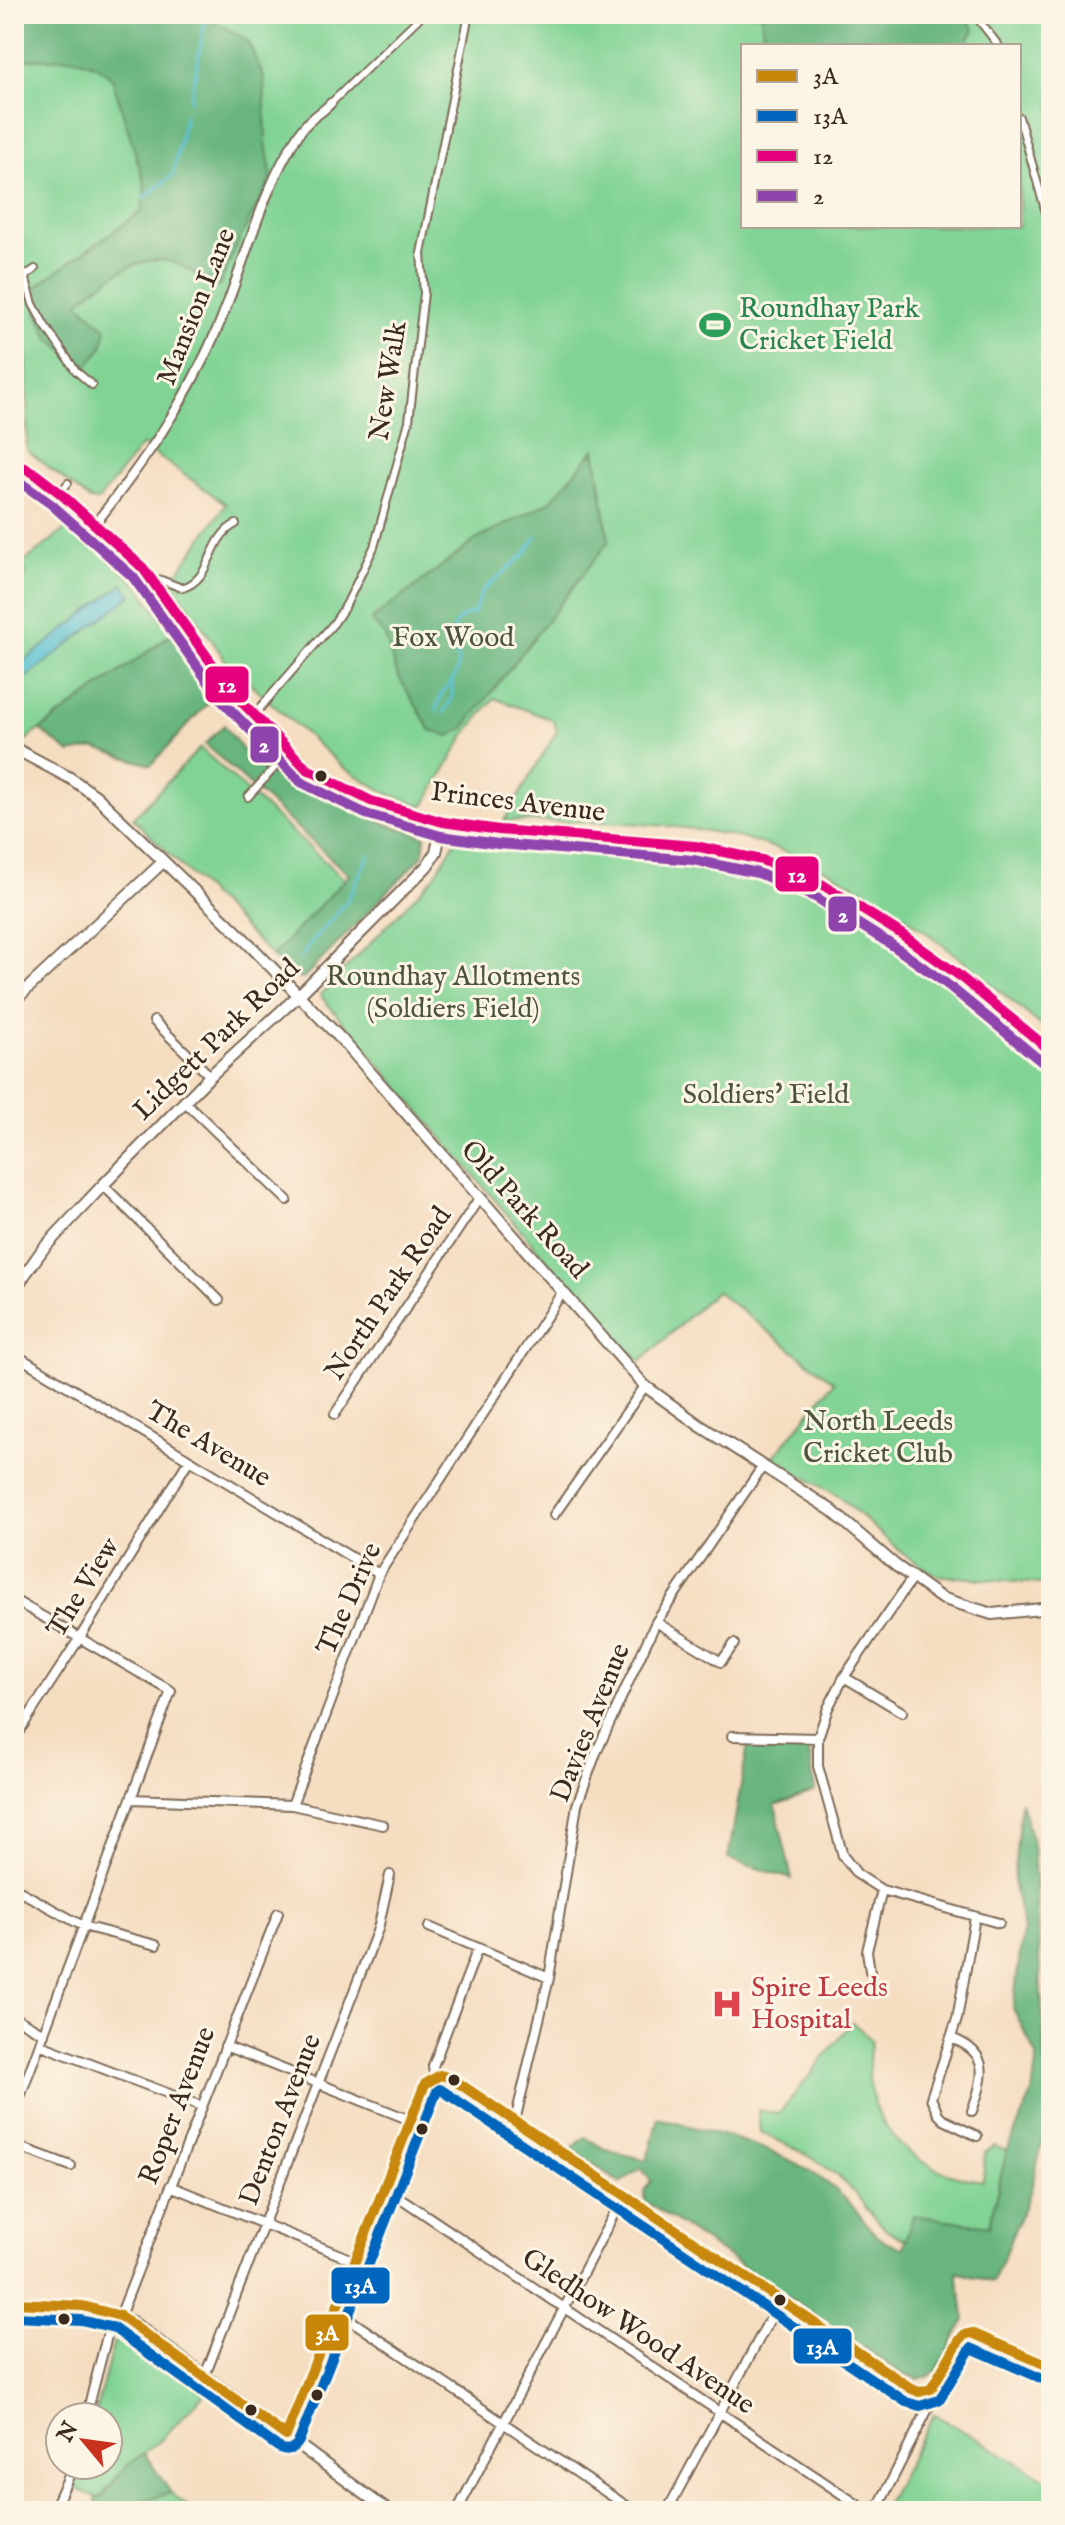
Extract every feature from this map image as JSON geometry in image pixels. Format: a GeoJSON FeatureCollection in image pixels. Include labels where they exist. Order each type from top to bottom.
{"type":"FeatureCollection","features":[{"type":"Feature","properties":{"kind":"street"},"geometry":{"type":"LineString","coordinates":[[331,103],[423,14]]}},
{"type":"Feature","properties":{"kind":"street","name":"New Walk"},"geometry":{"type":"LineString","coordinates":[[254,715],[334,623],[346,605],[377,536],[409,421],[424,293],[421,253],[469,14]]}},
{"type":"Feature","properties":{"kind":"street"},"geometry":{"type":"LineString","coordinates":[[974,14],[997,44]]}},
{"type":"Feature","properties":{"kind":"street","name":"Mansion Lane"},"geometry":{"type":"LineString","coordinates":[[95,524],[175,416],[216,333],[262,208],[288,154],[300,131],[331,103]]}},
{"type":"Feature","properties":{"kind":"street"},"geometry":{"type":"LineString","coordinates":[[1021,124],[1051,231]]}},
{"type":"Feature","properties":{"kind":"street"},"geometry":{"type":"LineString","coordinates":[[35,269],[25,276],[38,314],[76,371],[92,385]]}},
{"type":"Feature","properties":{"kind":"street"},"geometry":{"type":"LineString","coordinates":[[14,395],[14,405]]}},
{"type":"Feature","properties":{"kind":"street","name":"Princes Avenue"},"geometry":{"type":"LineString","coordinates":[[14,462],[60,493],[143,568],[234,694],[307,769],[371,801],[443,822],[525,833],[695,846],[762,860],[823,885],[900,933],[957,974],[1051,1051]]}},
{"type":"Feature","properties":{"kind":"street"},"geometry":{"type":"LineString","coordinates":[[60,493],[68,483]]}},
{"type":"Feature","properties":{"kind":"street"},"geometry":{"type":"LineString","coordinates":[[161,580],[182,588],[196,582],[203,574],[217,542],[229,527],[236,524]]}},
{"type":"Feature","properties":{"kind":"street","name":"Old Park Road"},"geometry":{"type":"LineString","coordinates":[[14,748],[96,796],[299,995],[645,1386],[831,1510],[941,1598],[992,1614],[1051,1608]]}},
{"type":"Feature","properties":{"kind":"street"},"geometry":{"type":"LineString","coordinates":[[248,797],[277,765]]}},
{"type":"Feature","properties":{"kind":"street","name":"Lidgett Park Road"},"geometry":{"type":"LineString","coordinates":[[14,1290],[43,1249],[103,1185],[210,1076],[299,995],[427,866],[436,852],[443,822]]}},
{"type":"Feature","properties":{"kind":"street"},"geometry":{"type":"LineString","coordinates":[[14,1001],[163,862]]}},
{"type":"Feature","properties":{"kind":"street"},"geometry":{"type":"LineString","coordinates":[[154,1021],[210,1076]]}},
{"type":"Feature","properties":{"kind":"street"},"geometry":{"type":"LineString","coordinates":[[185,1102],[287,1200]]}},
{"type":"Feature","properties":{"kind":"street"},"geometry":{"type":"LineString","coordinates":[[103,1185],[219,1300]]}},
{"type":"Feature","properties":{"kind":"street","name":"North Park Road"},"geometry":{"type":"LineString","coordinates":[[335,1414],[480,1197]]}},
{"type":"Feature","properties":{"kind":"street","name":"The Drive"},"geometry":{"type":"LineString","coordinates":[[292,1805],[379,1574],[563,1291]]}},
{"type":"Feature","properties":{"kind":"street","name":"The Avenue"},"geometry":{"type":"LineString","coordinates":[[14,1354],[379,1574]]}},
{"type":"Feature","properties":{"kind":"street"},"geometry":{"type":"LineString","coordinates":[[554,1515],[645,1386]]}},
{"type":"Feature","properties":{"kind":"street","name":"The View"},"geometry":{"type":"LineString","coordinates":[[14,1739],[189,1460]]}},
{"type":"Feature","properties":{"kind":"street","name":"Davies Avenue"},"geometry":{"type":"LineString","coordinates":[[515,2121],[549,1978],[577,1805],[596,1753],[656,1622],[763,1466]]}},
{"type":"Feature","properties":{"kind":"street"},"geometry":{"type":"LineString","coordinates":[[913,1577],[844,1677],[828,1708],[818,1738],[818,1766],[843,1856],[857,1874],[882,1890],[999,1923]]}},
{"type":"Feature","properties":{"kind":"street"},"geometry":{"type":"LineString","coordinates":[[14,1600],[171,1691],[14,2113]]}},
{"type":"Feature","properties":{"kind":"street"},"geometry":{"type":"LineString","coordinates":[[656,1622],[721,1662],[734,1644]]}},
{"type":"Feature","properties":{"kind":"street"},"geometry":{"type":"LineString","coordinates":[[844,1677],[902,1712]]}},
{"type":"Feature","properties":{"kind":"street"},"geometry":{"type":"LineString","coordinates":[[732,1736],[818,1738]]}},
{"type":"Feature","properties":{"kind":"street"},"geometry":{"type":"LineString","coordinates":[[131,1799],[292,1805],[383,1825]]}},
{"type":"Feature","properties":{"kind":"street","name":"Denton Avenue"},"geometry":{"type":"LineString","coordinates":[[204,2378],[378,1929],[390,1875]]}},
{"type":"Feature","properties":{"kind":"street"},"geometry":{"type":"LineString","coordinates":[[14,1888],[83,1926],[156,1945]]}},
{"type":"Feature","properties":{"kind":"street"},"geometry":{"type":"LineString","coordinates":[[870,1971],[867,1951],[882,1890]]}},
{"type":"Feature","properties":{"kind":"street","name":"Roper Avenue"},"geometry":{"type":"LineString","coordinates":[[91,2401],[117,2315],[278,1913]]}},
{"type":"Feature","properties":{"kind":"street"},"geometry":{"type":"LineString","coordinates":[[975,1917],[951,2038],[932,2089],[933,2106],[944,2120],[977,2136]]}},
{"type":"Feature","properties":{"kind":"street"},"geometry":{"type":"LineString","coordinates":[[429,1927],[549,1978]]}},
{"type":"Feature","properties":{"kind":"street"},"geometry":{"type":"LineString","coordinates":[[434,2075],[433,2066],[478,1948]]}},
{"type":"Feature","properties":{"kind":"street"},"geometry":{"type":"LineString","coordinates":[[14,2017],[44,2034]]}},
{"type":"Feature","properties":{"kind":"street"},"geometry":{"type":"LineString","coordinates":[[951,2038],[968,2044],[981,2063],[983,2075],[972,2111]]}},
{"type":"Feature","properties":{"kind":"street"},"geometry":{"type":"LineString","coordinates":[[41,2045],[201,2106]]}},
{"type":"Feature","properties":{"kind":"street"},"geometry":{"type":"LineString","coordinates":[[225,2046],[410,2120]]}},
{"type":"Feature","properties":{"kind":"street"},"geometry":{"type":"LineString","coordinates":[[286,2436],[410,2120],[425,2084],[434,2075]]}},
{"type":"Feature","properties":{"kind":"street"},"geometry":{"type":"LineString","coordinates":[[434,2075],[451,2078],[912,2389],[927,2391],[938,2382],[959,2341],[964,2335],[974,2333],[1051,2367]]}},
{"type":"Feature","properties":{"kind":"street"},"geometry":{"type":"LineString","coordinates":[[14,2145],[71,2166]]}},
{"type":"Feature","properties":{"kind":"street"},"geometry":{"type":"LineString","coordinates":[[170,2186],[355,2261]]}},
{"type":"Feature","properties":{"kind":"street","name":"Gledhow Wood Avenue"},"geometry":{"type":"LineString","coordinates":[[384,2187],[867,2511]]}},
{"type":"Feature","properties":{"kind":"street"},"geometry":{"type":"LineString","coordinates":[[457,2511],[624,2195]]}},
{"type":"Feature","properties":{"kind":"street"},"geometry":{"type":"LineString","coordinates":[[667,2511],[780,2300]]}},
{"type":"Feature","properties":{"kind":"street"},"geometry":{"type":"LineString","coordinates":[[14,2303],[83,2306],[117,2315],[388,2511]]}},
{"type":"Feature","properties":{"kind":"street"},"geometry":{"type":"LineString","coordinates":[[337,2311],[634,2511]]}},
{"type":"Feature","properties":{"kind":"street"},"geometry":{"type":"LineString","coordinates":[[876,2511],[930,2405],[927,2391]]}},
{"type":"Feature","properties":{"kind":"street"},"geometry":{"type":"LineString","coordinates":[[53,2511],[67,2481]]}},
{"type":"Feature","properties":{"kind":"green space"},"geometry":{"type":"Polygon","coordinates":[[[14,14],[1051,14],[1051,1034],[901,914],[861,888],[774,848],[728,835],[673,827],[504,821],[557,731],[553,720],[494,698],[465,735],[424,806],[388,794],[344,768],[228,664],[172,581],[226,504],[142,445],[98,501],[90,500],[27,450],[27,348],[14,313],[14,14]]]}},
{"type":"Feature","properties":{"kind":"green space"},"geometry":{"type":"Polygon","coordinates":[[[14,14],[201,14],[248,41],[264,78],[266,143],[272,178],[241,236],[219,287],[168,261],[143,262],[119,272],[78,302],[106,329],[102,348],[86,368],[49,338],[28,292],[142,211],[145,185],[112,78],[97,66],[74,58],[14,60],[14,14]]]}},
{"type":"Feature","properties":{"kind":"green space"},"geometry":{"type":"Polygon","coordinates":[[[761,14],[965,14],[974,30],[965,44],[770,44],[763,34],[761,14]]]}},
{"type":"Feature","properties":{"kind":"green space","name":"Fox Wood"},"geometry":{"type":"Polygon","coordinates":[[[595,449],[609,541],[463,729],[449,736],[431,731],[397,674],[385,636],[371,620],[477,539],[550,502],[595,449]]]}},
{"type":"Feature","properties":{"kind":"green space"},"geometry":{"type":"Polygon","coordinates":[[[72,524],[139,587],[172,634],[23,742],[14,736],[14,577],[24,579],[23,563],[72,524]]]}},
{"type":"Feature","properties":{"kind":"green space"},"geometry":{"type":"Polygon","coordinates":[[[172,634],[216,694],[151,765],[95,748],[70,753],[40,730],[172,634]]]}},
{"type":"Feature","properties":{"kind":"green space"},"geometry":{"type":"Polygon","coordinates":[[[224,725],[242,749],[271,775],[293,776],[344,806],[425,836],[423,855],[303,979],[294,977],[272,956],[349,875],[205,744],[224,725]]]}},
{"type":"Feature","properties":{"kind":"green space"},"geometry":{"type":"Polygon","coordinates":[[[200,748],[345,880],[272,956],[133,818],[200,748]]]}},
{"type":"Feature","properties":{"kind":"green space","name":"Soldiers' Field"},"geometry":{"type":"Polygon","coordinates":[[[457,838],[670,850],[721,858],[771,871],[810,887],[884,929],[987,1007],[1051,1063],[1051,1585],[936,1575],[902,1553],[840,1497],[772,1459],[834,1382],[716,1291],[640,1362],[572,1290],[320,995],[434,877],[457,838]]]}},
{"type":"Feature","properties":{"kind":"green space"},"geometry":{"type":"Polygon","coordinates":[[[748,1744],[809,1751],[815,1791],[775,1805],[792,1879],[728,1859],[748,1744]]]}},
{"type":"Feature","properties":{"kind":"green space"},"geometry":{"type":"Polygon","coordinates":[[[1021,1801],[1033,1844],[1048,2118],[1031,2190],[993,2282],[957,2272],[965,2319],[938,2369],[918,2379],[904,2375],[645,2201],[644,2191],[651,2181],[641,2168],[620,2183],[572,2149],[585,2137],[606,2150],[647,2160],[658,2118],[755,2146],[792,2161],[844,2197],[880,2238],[894,2246],[903,2248],[913,2215],[989,2226],[1007,2151],[1032,2093],[1037,2056],[1013,2009],[1023,1929],[1013,1881],[1021,1801]]]}},
{"type":"Feature","properties":{"kind":"green space"},"geometry":{"type":"Polygon","coordinates":[[[852,2022],[872,2040],[869,2068],[872,2093],[880,2116],[893,2136],[910,2153],[956,2176],[983,2181],[985,2153],[994,2146],[1007,2151],[989,2226],[913,2215],[906,2240],[877,2221],[851,2188],[833,2172],[760,2132],[758,2110],[779,2114],[852,2022]]]}},
{"type":"Feature","properties":{"kind":"green space"},"geometry":{"type":"Polygon","coordinates":[[[115,2338],[137,2339],[205,2393],[161,2440],[124,2468],[124,2401],[98,2401],[115,2338]]]}},
{"type":"Feature","properties":{"kind":"green space"},"geometry":{"type":"Polygon","coordinates":[[[934,2414],[1051,2482],[1051,2511],[882,2511],[934,2414]]]}},
{"type":"Feature","properties":{"kind":"green space"},"geometry":{"type":"Polygon","coordinates":[[[144,2453],[171,2493],[135,2502],[129,2511],[96,2511],[96,2497],[102,2497],[114,2481],[124,2481],[126,2466],[144,2453]]]}},
{"type":"Feature","properties":{"kind":"green space"},"geometry":{"type":"Polygon","coordinates":[[[76,2481],[114,2481],[101,2497],[74,2488],[76,2481]]]}},
{"type":"Feature","properties":{"kind":"green space"},"geometry":{"type":"Polygon","coordinates":[[[171,2493],[194,2511],[129,2511],[135,2502],[171,2493]]]}},
{"type":"Feature","properties":{"kind":"water"},"geometry":{"type":"Polygon","coordinates":[[[123,584],[132,595],[14,687],[14,669],[123,584]]]}},
{"type":"Feature","properties":{"kind":"waterway"},"geometry":{"type":"LineString","coordinates":[[190,101],[205,21]]}},
{"type":"Feature","properties":{"kind":"waterway"},"geometry":{"type":"LineString","coordinates":[[143,199],[173,175],[185,116]]}},
{"type":"Feature","properties":{"kind":"waterway"},"geometry":{"type":"LineString","coordinates":[[436,710],[457,671],[456,622],[474,613],[482,591],[525,554],[536,537]]}},
{"type":"Feature","properties":{"kind":"waterway"},"geometry":{"type":"LineString","coordinates":[[443,713],[452,699],[452,683]]}},
{"type":"Feature","properties":{"kind":"waterway"},"geometry":{"type":"LineString","coordinates":[[300,960],[345,904],[369,855]]}},
{"type":"Feature","properties":{"kind":"transit line","name":"12"},"geometry":{"type":"LineString","coordinates":[[14,462],[60,493],[143,568],[234,694],[307,769],[371,801],[443,822],[499,830],[695,846],[762,860],[823,885],[900,933],[957,974],[1051,1051]]}},
{"type":"Feature","properties":{"kind":"transit line","name":"2"},"geometry":{"type":"LineString","coordinates":[[14,478],[51,504],[133,577],[223,702],[301,782],[366,814],[441,836],[498,844],[693,860],[758,873],[817,898],[892,945],[948,985],[1042,1062]]}},
{"type":"Feature","properties":{"kind":"transit line","name":"3A"},"geometry":{"type":"LineString","coordinates":[[14,2303],[83,2306],[120,2316],[286,2436],[425,2084],[440,2075],[451,2078],[912,2389],[919,2392],[931,2389],[959,2341],[964,2335],[972,2333],[1051,2367]]}},
{"type":"Feature","properties":{"kind":"transit line","name":"13A"},"geometry":{"type":"LineString","coordinates":[[112,2327],[281,2449],[295,2446],[440,2089],[906,2402],[920,2406],[939,2400],[971,2348],[1045,2380]]}},
{"type":"Feature","properties":{"kind":"transit line","name":"13A"},"geometry":{"type":"LineString","coordinates":[[14,2317],[81,2320],[110,2327]]}},
{"type":"Feature","properties":{"kind":"place","name":"Roundhay Park Cricket Field"},"geometry":{"type":"Point","coordinates":[715,325]}},
{"type":"Feature","properties":{"kind":"place","name":"Spire Leeds Hospital"},"geometry":{"type":"Point","coordinates":[727,2004]}},
{"type":"Feature","properties":{"kind":"park label","name":"Roundhay Allotments (Soldiers Field)"},"geometry":{"type":"Point","coordinates":[453,993]}},
{"type":"Feature","properties":{"kind":"park label","name":"North Leeds Cricket Club"},"geometry":{"type":"Point","coordinates":[878,1438]}}]}
